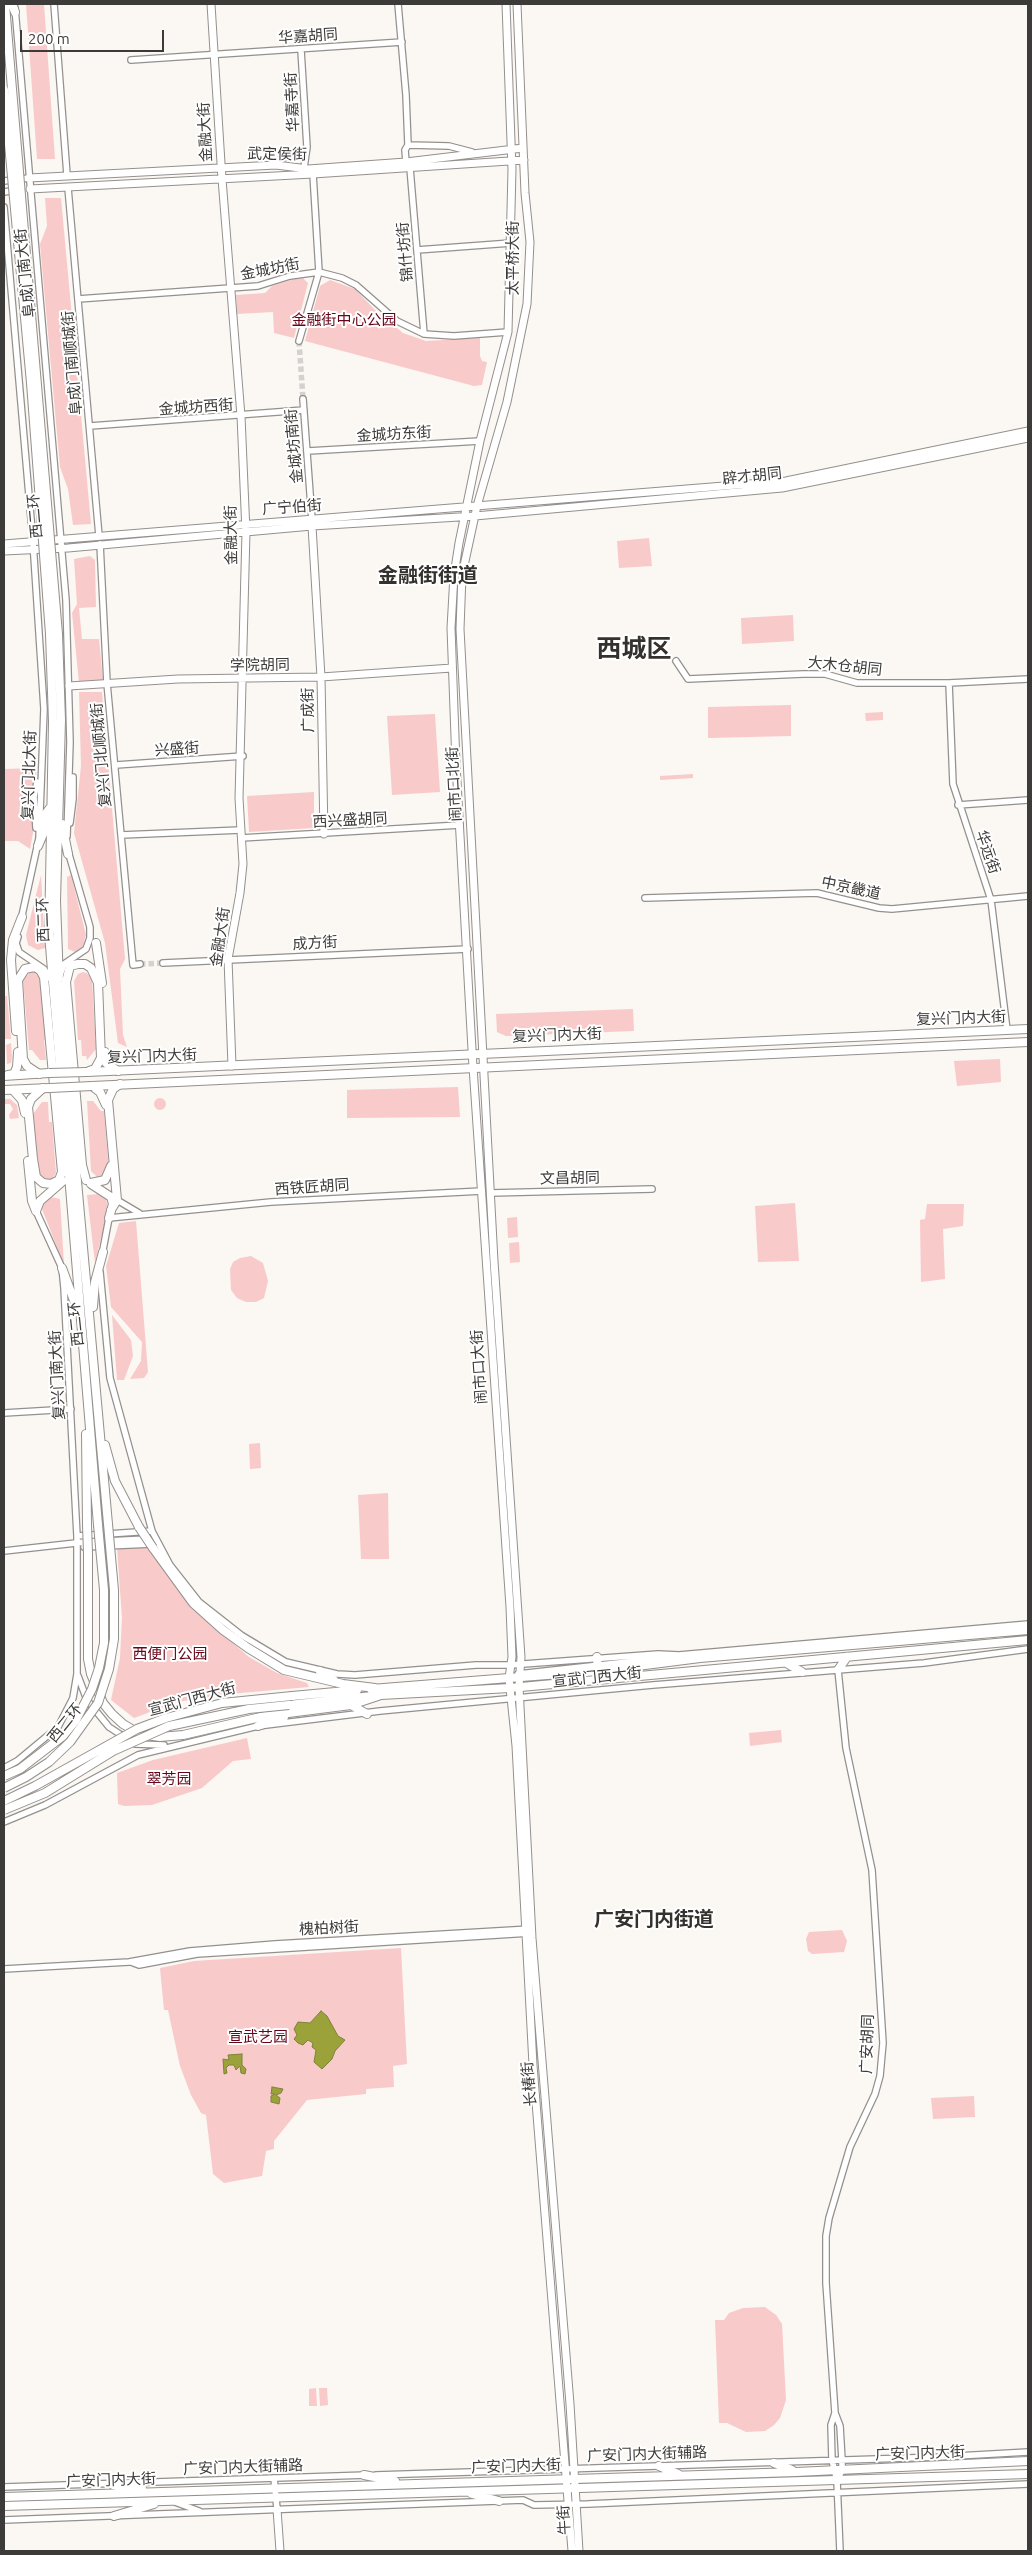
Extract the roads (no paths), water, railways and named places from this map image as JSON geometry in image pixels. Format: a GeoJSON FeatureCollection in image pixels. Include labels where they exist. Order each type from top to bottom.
{"type":"FeatureCollection","features":[{"type":"Feature","properties":{"kind":"main road","name":"西二环"},"geometry":{"type":"LineString","coordinates":[[4,4],[12,77],[58,634],[61,720],[56,901],[56,983],[66,1157],[104,1590],[104,1643],[99,1668],[89,1698],[63,1736],[20,1769],[4,1776]]}},
{"type":"Feature","properties":{"kind":"main road"},"geometry":{"type":"LineString","coordinates":[[13,4],[15,12]]}},
{"type":"Feature","properties":{"kind":"main road","name":"金融大街"},"geometry":{"type":"LineString","coordinates":[[211,4],[230,289],[243,416],[248,532],[245,679],[241,756],[240,830],[243,838]]}},
{"type":"Feature","properties":{"kind":"main road","name":"太平桥大街"},"geometry":{"type":"LineString","coordinates":[[465,516],[480,441],[508,332],[511,161],[506,4]]}},
{"type":"Feature","properties":{"kind":"main road","name":"太平桥大街"},"geometry":{"type":"LineString","coordinates":[[475,516],[507,402],[527,304],[530,242],[523,148],[517,4]]}},
{"type":"Feature","properties":{"kind":"main road","name":"西二环"},"geometry":{"type":"LineString","coordinates":[[4,90],[31,383],[50,634],[53,722],[48,901],[76,1170],[114,1590],[114,1639],[109,1669],[98,1703],[70,1742],[49,1762],[4,1788]]}},
{"type":"Feature","properties":{"kind":"main road","name":"武定侯街"},"geometry":{"type":"LineString","coordinates":[[30,189],[313,174],[408,165],[523,148]]}},
{"type":"Feature","properties":{"kind":"main road","name":"武定侯街"},"geometry":{"type":"LineString","coordinates":[[29,178],[269,165],[304,168],[524,160]]}},
{"type":"Feature","properties":{"kind":"main road","name":"辟才胡同"},"geometry":{"type":"LineString","coordinates":[[466,506],[786,481],[1028,431]]}},
{"type":"Feature","properties":{"kind":"main road","name":"辟才胡同"},"geometry":{"type":"LineString","coordinates":[[465,516],[782,488],[1028,438]]}},
{"type":"Feature","properties":{"kind":"main road","name":"广宁伯街"},"geometry":{"type":"LineString","coordinates":[[48,545],[61,548],[248,532],[466,506]]}},
{"type":"Feature","properties":{"kind":"main road","name":"广宁伯街"},"geometry":{"type":"LineString","coordinates":[[48,545],[60,540],[247,524],[465,516]]}},
{"type":"Feature","properties":{"kind":"main road","name":"闹市口北街"},"geometry":{"type":"LineString","coordinates":[[465,516],[454,575],[451,604],[452,668],[473,1067]]}},
{"type":"Feature","properties":{"kind":"main road","name":"闹市口北街"},"geometry":{"type":"LineString","coordinates":[[475,516],[462,575],[459,604],[482,1066]]}},
{"type":"Feature","properties":{"kind":"main road","name":"广成街"},"geometry":{"type":"LineString","coordinates":[[312,523],[321,677],[324,834]]}},
{"type":"Feature","properties":{"kind":"main road"},"geometry":{"type":"LineString","coordinates":[[4,544],[34,546]]}},
{"type":"Feature","properties":{"kind":"main road"},"geometry":{"type":"LineString","coordinates":[[4,551],[48,545]]}},
{"type":"Feature","properties":{"kind":"main road","name":"学院胡同"},"geometry":{"type":"LineString","coordinates":[[69,686],[178,679],[321,677],[452,668]]}},
{"type":"Feature","properties":{"kind":"main road"},"geometry":{"type":"LineString","coordinates":[[234,1066],[230,959],[245,887],[241,756]]}},
{"type":"Feature","properties":{"kind":"main road"},"geometry":{"type":"LineString","coordinates":[[59,806],[68,854]]}},
{"type":"Feature","properties":{"kind":"main road"},"geometry":{"type":"LineString","coordinates":[[38,846],[43,834],[44,816],[50,808]]}},
{"type":"Feature","properties":{"kind":"main road"},"geometry":{"type":"LineString","coordinates":[[464,886],[474,885]]}},
{"type":"Feature","properties":{"kind":"main road"},"geometry":{"type":"LineString","coordinates":[[6,1076],[14,1074],[18,1064],[11,960],[13,940],[22,917]]}},
{"type":"Feature","properties":{"kind":"main road"},"geometry":{"type":"LineString","coordinates":[[96,943],[102,983],[105,1058],[110,1067],[118,1071]]}},
{"type":"Feature","properties":{"kind":"main road"},"geometry":{"type":"LineString","coordinates":[[78,955],[70,966],[66,982],[83,1170],[88,1182]]}},
{"type":"Feature","properties":{"kind":"main road"},"geometry":{"type":"LineString","coordinates":[[36,963],[42,972],[62,1172],[59,1180],[52,1184],[43,1183],[36,1177],[28,1107],[31,1099],[47,1088]]}},
{"type":"Feature","properties":{"kind":"main road"},"geometry":{"type":"LineString","coordinates":[[70,966],[85,964],[94,972],[98,983],[101,1058],[95,1069],[87,1072]]}},
{"type":"Feature","properties":{"kind":"main road"},"geometry":{"type":"LineString","coordinates":[[40,1074],[27,1066],[23,1059],[18,980],[25,969],[34,967],[42,972]]}},
{"type":"Feature","properties":{"kind":"main road","name":"复兴门内大街"},"geometry":{"type":"LineString","coordinates":[[6,1076],[482,1052],[1028,1029]]}},
{"type":"Feature","properties":{"kind":"main road","name":"复兴门内大街"},"geometry":{"type":"LineString","coordinates":[[4,1090],[482,1066],[1028,1042]]}},
{"type":"Feature","properties":{"kind":"main road","name":"闹市口大街"},"geometry":{"type":"LineString","coordinates":[[482,1066],[486,1192],[512,1652],[509,1678]]}},
{"type":"Feature","properties":{"kind":"main road","name":"闹市口大街"},"geometry":{"type":"LineString","coordinates":[[473,1067],[486,1192],[520,1664],[519,1675]]}},
{"type":"Feature","properties":{"kind":"main road"},"geometry":{"type":"LineString","coordinates":[[110,1214],[117,1200],[108,1100],[113,1089],[120,1084]]}},
{"type":"Feature","properties":{"kind":"main road"},"geometry":{"type":"LineString","coordinates":[[88,1182],[105,1180],[109,1176],[111,1165],[105,1100],[92,1086]]}},
{"type":"Feature","properties":{"kind":"main road"},"geometry":{"type":"LineString","coordinates":[[13,1090],[25,1107],[31,1194],[36,1211]]}},
{"type":"Feature","properties":{"kind":"main road"},"geometry":{"type":"LineString","coordinates":[[36,1211],[43,1198],[63,1181],[66,1157]]}},
{"type":"Feature","properties":{"kind":"main road"},"geometry":{"type":"LineString","coordinates":[[76,1170],[88,1182],[111,1197],[113,1204],[110,1214]]}},
{"type":"Feature","properties":{"kind":"main road"},"geometry":{"type":"LineString","coordinates":[[90,1328],[95,1282],[102,1252]]}},
{"type":"Feature","properties":{"kind":"main road"},"geometry":{"type":"LineString","coordinates":[[62,1268],[72,1293],[81,1325]]}},
{"type":"Feature","properties":{"kind":"main road"},"geometry":{"type":"LineString","coordinates":[[88,1407],[86,1433],[88,1658],[91,1674],[103,1703],[123,1724],[140,1734],[160,1737],[183,1735],[241,1720],[351,1705],[381,1695]]}},
{"type":"Feature","properties":{"kind":"main road"},"geometry":{"type":"LineString","coordinates":[[99,1418],[115,1481],[153,1548],[194,1603],[235,1640],[284,1670],[342,1684],[375,1688]]}},
{"type":"Feature","properties":{"kind":"main road","name":"宣武门西大街"},"geometry":{"type":"LineString","coordinates":[[6,1799],[137,1729],[166,1718],[222,1703],[375,1688],[509,1678],[519,1675],[975,1632],[1028,1630]]}},
{"type":"Feature","properties":{"kind":"main road","name":"宣武门西大街"},"geometry":{"type":"LineString","coordinates":[[4,1810],[45,1793],[113,1751],[169,1726],[250,1709],[381,1695],[510,1688],[788,1664],[1028,1640]]}},
{"type":"Feature","properties":{"kind":"main road"},"geometry":{"type":"LineString","coordinates":[[679,1655],[700,1658]]}},
{"type":"Feature","properties":{"kind":"main road"},"geometry":{"type":"LineString","coordinates":[[838,1670],[847,1657]]}},
{"type":"Feature","properties":{"kind":"main road"},"geometry":{"type":"LineString","coordinates":[[597,1658],[597,1669]]}},
{"type":"Feature","properties":{"kind":"main road"},"geometry":{"type":"LineString","coordinates":[[788,1664],[802,1672]]}},
{"type":"Feature","properties":{"kind":"main road"},"geometry":{"type":"LineString","coordinates":[[320,1671],[342,1684]]}},
{"type":"Feature","properties":{"kind":"main road","name":"长椿街"},"geometry":{"type":"LineString","coordinates":[[519,1675],[533,2065],[566,2479],[573,2504]]}},
{"type":"Feature","properties":{"kind":"main road","name":"长椿街"},"geometry":{"type":"LineString","coordinates":[[509,1678],[576,2478]]}},
{"type":"Feature","properties":{"kind":"main road"},"geometry":{"type":"LineString","coordinates":[[351,1705],[367,1714]]}},
{"type":"Feature","properties":{"kind":"main road"},"geometry":{"type":"LineString","coordinates":[[258,1726],[297,1712]]}},
{"type":"Feature","properties":{"kind":"main road","name":"广安门内大街"},"geometry":{"type":"LineString","coordinates":[[4,2497],[796,2472],[1028,2461]]}},
{"type":"Feature","properties":{"kind":"main road"},"geometry":{"type":"LineString","coordinates":[[774,2462],[796,2472]]}},
{"type":"Feature","properties":{"kind":"main road"},"geometry":{"type":"LineString","coordinates":[[659,2466],[680,2475]]}},
{"type":"Feature","properties":{"kind":"main road","name":"广安门内大街"},"geometry":{"type":"LineString","coordinates":[[4,2506],[1028,2474]]}},
{"type":"Feature","properties":{"kind":"main road"},"geometry":{"type":"LineString","coordinates":[[364,2476],[412,2484]]}},
{"type":"Feature","properties":{"kind":"main road","name":"牛街"},"geometry":{"type":"LineString","coordinates":[[572,2551],[573,2504],[576,2478]]}},
{"type":"Feature","properties":{"kind":"main road"},"geometry":{"type":"LineString","coordinates":[[113,2485],[164,2492]]}},
{"type":"Feature","properties":{"kind":"main road"},"geometry":{"type":"LineString","coordinates":[[463,2491],[500,2501]]}},
{"type":"Feature","properties":{"kind":"main road"},"geometry":{"type":"LineString","coordinates":[[114,2516],[169,2501]]}},
{"type":"Feature","properties":{"kind":"main road","name":"牛街"},"geometry":{"type":"LineString","coordinates":[[573,2504],[579,2551]]}},
{"type":"Feature","properties":{"kind":"main road"},"geometry":{"type":"LineString","coordinates":[[277,2509],[280,2551]]}},
{"type":"Feature","properties":{"kind":"street"},"geometry":{"type":"LineString","coordinates":[[54,4],[67,175]]}},
{"type":"Feature","properties":{"kind":"street","name":"锦什坊街"},"geometry":{"type":"LineString","coordinates":[[398,4],[408,145],[405,150],[417,250],[424,334]]}},
{"type":"Feature","properties":{"kind":"street","name":"阜成门南大街"},"geometry":{"type":"LineString","coordinates":[[15,12],[61,548]]}},
{"type":"Feature","properties":{"kind":"street","name":"华嘉胡同"},"geometry":{"type":"LineString","coordinates":[[131,60],[402,42]]}},
{"type":"Feature","properties":{"kind":"street","name":"华嘉寺街"},"geometry":{"type":"LineString","coordinates":[[301,50],[307,147],[304,168]]}},
{"type":"Feature","properties":{"kind":"street"},"geometry":{"type":"LineString","coordinates":[[408,145],[449,146],[472,152]]}},
{"type":"Feature","properties":{"kind":"street","name":"华嘉寺街"},"geometry":{"type":"LineString","coordinates":[[269,165],[288,156],[305,153]]}},
{"type":"Feature","properties":{"kind":"street"},"geometry":{"type":"LineString","coordinates":[[4,157],[26,155]]}},
{"type":"Feature","properties":{"kind":"street"},"geometry":{"type":"LineString","coordinates":[[300,341],[319,272],[313,174]]}},
{"type":"Feature","properties":{"kind":"street"},"geometry":{"type":"LineString","coordinates":[[4,181],[29,178]]}},
{"type":"Feature","properties":{"kind":"street","name":"阜成门南顺城街"},"geometry":{"type":"LineString","coordinates":[[68,188],[99,536]]}},
{"type":"Feature","properties":{"kind":"street"},"geometry":{"type":"LineString","coordinates":[[4,192],[30,189]]}},
{"type":"Feature","properties":{"kind":"street","name":"阜成门南大街"},"geometry":{"type":"LineString","coordinates":[[4,208],[34,546]]}},
{"type":"Feature","properties":{"kind":"street"},"geometry":{"type":"LineString","coordinates":[[417,250],[511,243]]}},
{"type":"Feature","properties":{"kind":"street","name":"金城坊街"},"geometry":{"type":"LineString","coordinates":[[78,298],[258,286],[290,276],[319,272],[342,278],[356,285],[397,322],[424,334],[454,336],[508,332]]}},
{"type":"Feature","properties":{"kind":"street","name":"金城坊南街"},"geometry":{"type":"LineString","coordinates":[[303,399],[312,523]]}},
{"type":"Feature","properties":{"kind":"street","name":"金城坊西街"},"geometry":{"type":"LineString","coordinates":[[90,426],[304,410]]}},
{"type":"Feature","properties":{"kind":"street","name":"金城坊东街"},"geometry":{"type":"LineString","coordinates":[[308,451],[480,441]]}},
{"type":"Feature","properties":{"kind":"street"},"geometry":{"type":"LineString","coordinates":[[43,500],[48,545]]}},
{"type":"Feature","properties":{"kind":"street"},"geometry":{"type":"LineString","coordinates":[[30,502],[56,500]]}},
{"type":"Feature","properties":{"kind":"street","name":"复兴门北顺城街"},"geometry":{"type":"LineString","coordinates":[[100,544],[107,683],[116,766],[120,835],[136,964]]}},
{"type":"Feature","properties":{"kind":"street","name":"复兴门北大街"},"geometry":{"type":"LineString","coordinates":[[34,546],[44,709],[41,758],[34,797],[38,846]]}},
{"type":"Feature","properties":{"kind":"street"},"geometry":{"type":"LineString","coordinates":[[61,548],[73,799],[67,832],[68,854],[96,943]]}},
{"type":"Feature","properties":{"kind":"street","name":"大木仓胡同"},"geometry":{"type":"LineString","coordinates":[[676,661],[688,679],[818,674],[857,683],[949,683],[1028,679]]}},
{"type":"Feature","properties":{"kind":"street","name":"华远街"},"geometry":{"type":"LineString","coordinates":[[949,683],[953,784],[958,805],[991,900],[1007,1030]]}},
{"type":"Feature","properties":{"kind":"street","name":"兴盛街"},"geometry":{"type":"LineString","coordinates":[[116,766],[241,756]]}},
{"type":"Feature","properties":{"kind":"street"},"geometry":{"type":"LineString","coordinates":[[958,805],[1028,800]]}},
{"type":"Feature","properties":{"kind":"street","name":"西兴盛胡同"},"geometry":{"type":"LineString","coordinates":[[243,838],[460,825]]}},
{"type":"Feature","properties":{"kind":"street"},"geometry":{"type":"LineString","coordinates":[[120,835],[240,830]]}},
{"type":"Feature","properties":{"kind":"street"},"geometry":{"type":"LineString","coordinates":[[38,846],[16,943],[18,950],[24,957],[44,969],[56,983],[64,964],[78,955],[88,944],[90,928]]}},
{"type":"Feature","properties":{"kind":"street","name":"中京畿道"},"geometry":{"type":"LineString","coordinates":[[645,898],[817,893],[879,908],[892,909],[1028,896]]}},
{"type":"Feature","properties":{"kind":"street","name":"成方街"},"geometry":{"type":"LineString","coordinates":[[163,963],[468,949]]}},
{"type":"Feature","properties":{"kind":"street","name":"文昌胡同"},"geometry":{"type":"LineString","coordinates":[[486,1192],[652,1189]]}},
{"type":"Feature","properties":{"kind":"street","name":"西铁匠胡同"},"geometry":{"type":"LineString","coordinates":[[110,1214],[144,1214],[290,1201],[486,1192]]}},
{"type":"Feature","properties":{"kind":"street"},"geometry":{"type":"LineString","coordinates":[[117,1200],[132,1210],[144,1214]]}},
{"type":"Feature","properties":{"kind":"street","name":"复兴门南大街"},"geometry":{"type":"LineString","coordinates":[[36,1211],[62,1268],[77,1544]]}},
{"type":"Feature","properties":{"kind":"street"},"geometry":{"type":"LineString","coordinates":[[110,1214],[102,1252],[100,1288],[109,1370],[152,1530],[170,1564],[199,1602],[261,1648],[286,1662],[320,1671],[355,1675],[476,1665],[510,1665]]}},
{"type":"Feature","properties":{"kind":"street"},"geometry":{"type":"LineString","coordinates":[[4,1412],[71,1409]]}},
{"type":"Feature","properties":{"kind":"street"},"geometry":{"type":"LineString","coordinates":[[77,1536],[152,1530]]}},
{"type":"Feature","properties":{"kind":"street"},"geometry":{"type":"LineString","coordinates":[[4,1551],[95,1541],[151,1539],[157,1541]]}},
{"type":"Feature","properties":{"kind":"street","name":"宣武门西大街"},"geometry":{"type":"LineString","coordinates":[[4,1768],[33,1750],[58,1727],[72,1698],[77,1674],[77,1544]]}},
{"type":"Feature","properties":{"kind":"street","name":"宣武门西大街"},"geometry":{"type":"LineString","coordinates":[[597,1669],[679,1655],[975,1632],[1028,1624]]}},
{"type":"Feature","properties":{"kind":"street","name":"宣武门西大街"},"geometry":{"type":"LineString","coordinates":[[4,1822],[45,1805],[126,1760],[171,1746],[248,1730],[258,1726],[802,1672],[924,1663],[1028,1650]]}},
{"type":"Feature","properties":{"kind":"street","name":"宣武门西大街"},"geometry":{"type":"LineString","coordinates":[[510,1665],[658,1654],[679,1655]]}},
{"type":"Feature","properties":{"kind":"street","name":"广安胡同"},"geometry":{"type":"LineString","coordinates":[[838,1670],[846,1748],[872,1870],[882,2043],[880,2076],[875,2094],[850,2147],[829,2218],[826,2236],[826,2283],[835,2413],[840,2426],[842,2460],[838,2470]]}},
{"type":"Feature","properties":{"kind":"street","name":"宣武门西大街"},"geometry":{"type":"LineString","coordinates":[[77,1674],[90,1704],[109,1727],[135,1744],[171,1746]]}},
{"type":"Feature","properties":{"kind":"street"},"geometry":{"type":"LineString","coordinates":[[126,1760],[131,1752],[127,1738]]}},
{"type":"Feature","properties":{"kind":"street","name":"槐柏树街"},"geometry":{"type":"LineString","coordinates":[[4,1969],[129,1962],[190,1951],[275,1944],[529,1931]]}},
{"type":"Feature","properties":{"kind":"street","name":"广安胡同"},"geometry":{"type":"LineString","coordinates":[[835,2413],[831,2425],[832,2460],[838,2470]]}},
{"type":"Feature","properties":{"kind":"street","name":"广安门内大街辅路"},"geometry":{"type":"LineString","coordinates":[[147,2482],[575,2470],[1028,2452]]}},
{"type":"Feature","properties":{"kind":"street"},"geometry":{"type":"LineString","coordinates":[[838,2470],[837,2493],[840,2551]]}},
{"type":"Feature","properties":{"kind":"street"},"geometry":{"type":"LineString","coordinates":[[274,2478],[277,2509]]}},
{"type":"Feature","properties":{"kind":"street","name":"广安门内大街"},"geometry":{"type":"LineString","coordinates":[[4,2487],[113,2485],[147,2482]]}},
{"type":"Feature","properties":{"kind":"street"},"geometry":{"type":"LineString","coordinates":[[4,2520],[523,2500],[534,2505],[573,2504],[1028,2484]]}},
{"type":"Feature","properties":{"kind":"street","name":"广安门内大街"},"geometry":{"type":"LineString","coordinates":[[169,2501],[204,2512]]}},
{"type":"Feature","properties":{"kind":"tunnel"},"geometry":{"type":"LineString","coordinates":[[299,341],[303,399]]}},
{"type":"Feature","properties":{"kind":"tunnel"},"geometry":{"type":"LineString","coordinates":[[140,964],[163,963]]}},
{"type":"Feature","properties":{"kind":"district","name":"金融街街道"},"geometry":{"type":"Point","coordinates":[428,575]}},
{"type":"Feature","properties":{"kind":"district","name":"西城区"},"geometry":{"type":"Point","coordinates":[634,649]}},
{"type":"Feature","properties":{"kind":"district","name":"广安门内街道"},"geometry":{"type":"Point","coordinates":[654,1919]}},
{"type":"Feature","properties":{"kind":"park label","name":"金融街中心公园"},"geometry":{"type":"Point","coordinates":[344,320]}},
{"type":"Feature","properties":{"kind":"park label","name":"西便门公园"},"geometry":{"type":"Point","coordinates":[170,1654]}},
{"type":"Feature","properties":{"kind":"park label","name":"翠芳园"},"geometry":{"type":"Point","coordinates":[169,1779]}},
{"type":"Feature","properties":{"kind":"park label","name":"宣武艺园"},"geometry":{"type":"Point","coordinates":[258,2037]}}]}
